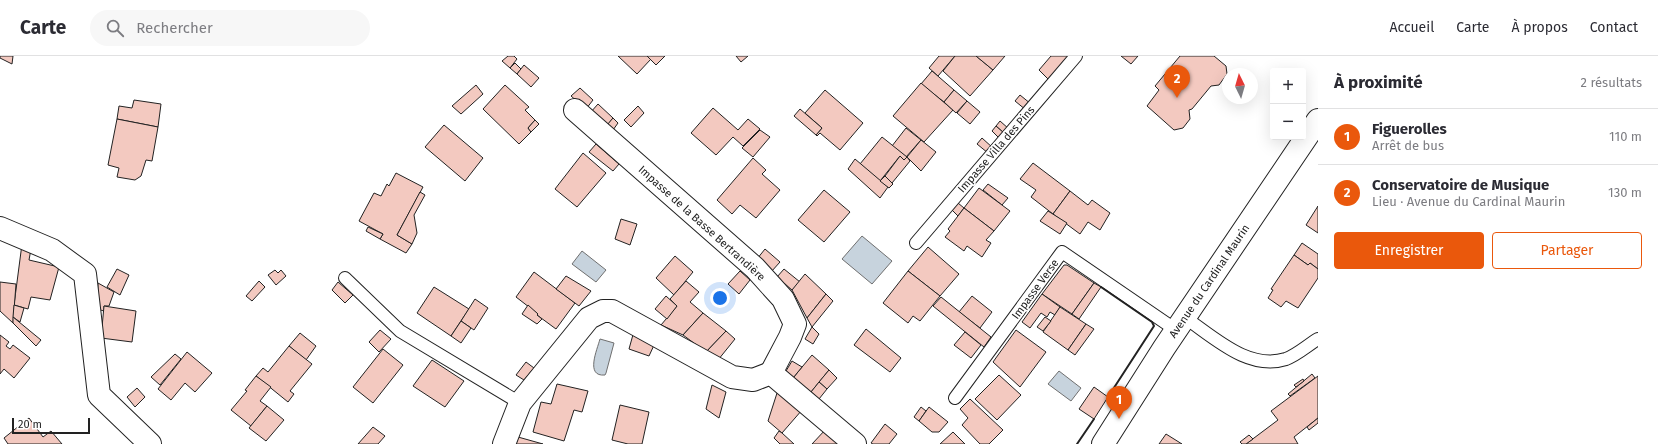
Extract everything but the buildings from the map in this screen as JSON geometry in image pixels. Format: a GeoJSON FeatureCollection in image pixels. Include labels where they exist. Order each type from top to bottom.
{"type":"FeatureCollection","features":[{"type":"Feature","properties":{"kind":"street","name":"Impasse de la Basse Bertrandière"},"geometry":{"type":"LineString","coordinates":[[575,110],[755,268],[783,299],[795,324],[790,337],[771,373]]}},
{"type":"Feature","properties":{"kind":"street","name":"Avenue du Cardinal Maurin"},"geometry":{"type":"LineString","coordinates":[[1103,444],[1180,324],[1318,120]]}},
{"type":"Feature","properties":{"kind":"street"},"geometry":{"type":"LineString","coordinates":[[0,228],[52,250],[85,274],[99,395],[150,444]]}},
{"type":"Feature","properties":{"kind":"street"},"geometry":{"type":"LineString","coordinates":[[504,444],[520,403],[589,318],[603,311],[612,311],[732,377],[753,380],[771,373],[855,444]]}},
{"type":"Feature","properties":{"kind":"lane","name":"Impasse Villa des Pins"},"geometry":{"type":"LineString","coordinates":[[916,243],[1076,56]]}},
{"type":"Feature","properties":{"kind":"lane","name":"Impasse Verse"},"geometry":{"type":"LineString","coordinates":[[955,398],[1062,252],[1180,324]]}},
{"type":"Feature","properties":{"kind":"lane"},"geometry":{"type":"LineString","coordinates":[[345,278],[400,331],[520,403]]}},
{"type":"Feature","properties":{"kind":"lane"},"geometry":{"type":"LineString","coordinates":[[1180,324],[1243,356],[1269,361],[1287,358],[1318,339]]}},
{"type":"Feature","properties":{"kind":"shaded area"},"geometry":{"type":"Polygon","coordinates":[[[862,236],[892,261],[872,284],[842,259],[862,236]]]}},
{"type":"Feature","properties":{"kind":"shaded area"},"geometry":{"type":"Polygon","coordinates":[[[582,251],[606,270],[596,282],[572,264],[582,251]]]}},
{"type":"Feature","properties":{"kind":"shaded area"},"geometry":{"type":"Polygon","coordinates":[[[600,339],[614,343],[605,375],[595,372],[594,367],[595,356],[600,339]]]}},
{"type":"Feature","properties":{"kind":"shaded area"},"geometry":{"type":"Polygon","coordinates":[[[1059,371],[1081,388],[1071,401],[1048,384],[1059,371]]]}},
{"type":"Feature","properties":{"kind":"wall"},"geometry":{"type":"LineString","coordinates":[[1101,287],[1152,322],[1154,326],[1108,397]]}},
{"type":"Feature","properties":{"kind":"wall"},"geometry":{"type":"LineString","coordinates":[[1077,444],[1094,419]]}},
{"type":"Feature","properties":{"kind":"place","name":"Conservatoire de Musique"},"geometry":{"type":"Point","coordinates":[1177,98]}},
{"type":"Feature","properties":{"kind":"place","name":"Figuerolles"},"geometry":{"type":"Point","coordinates":[1119,419]}}]}
